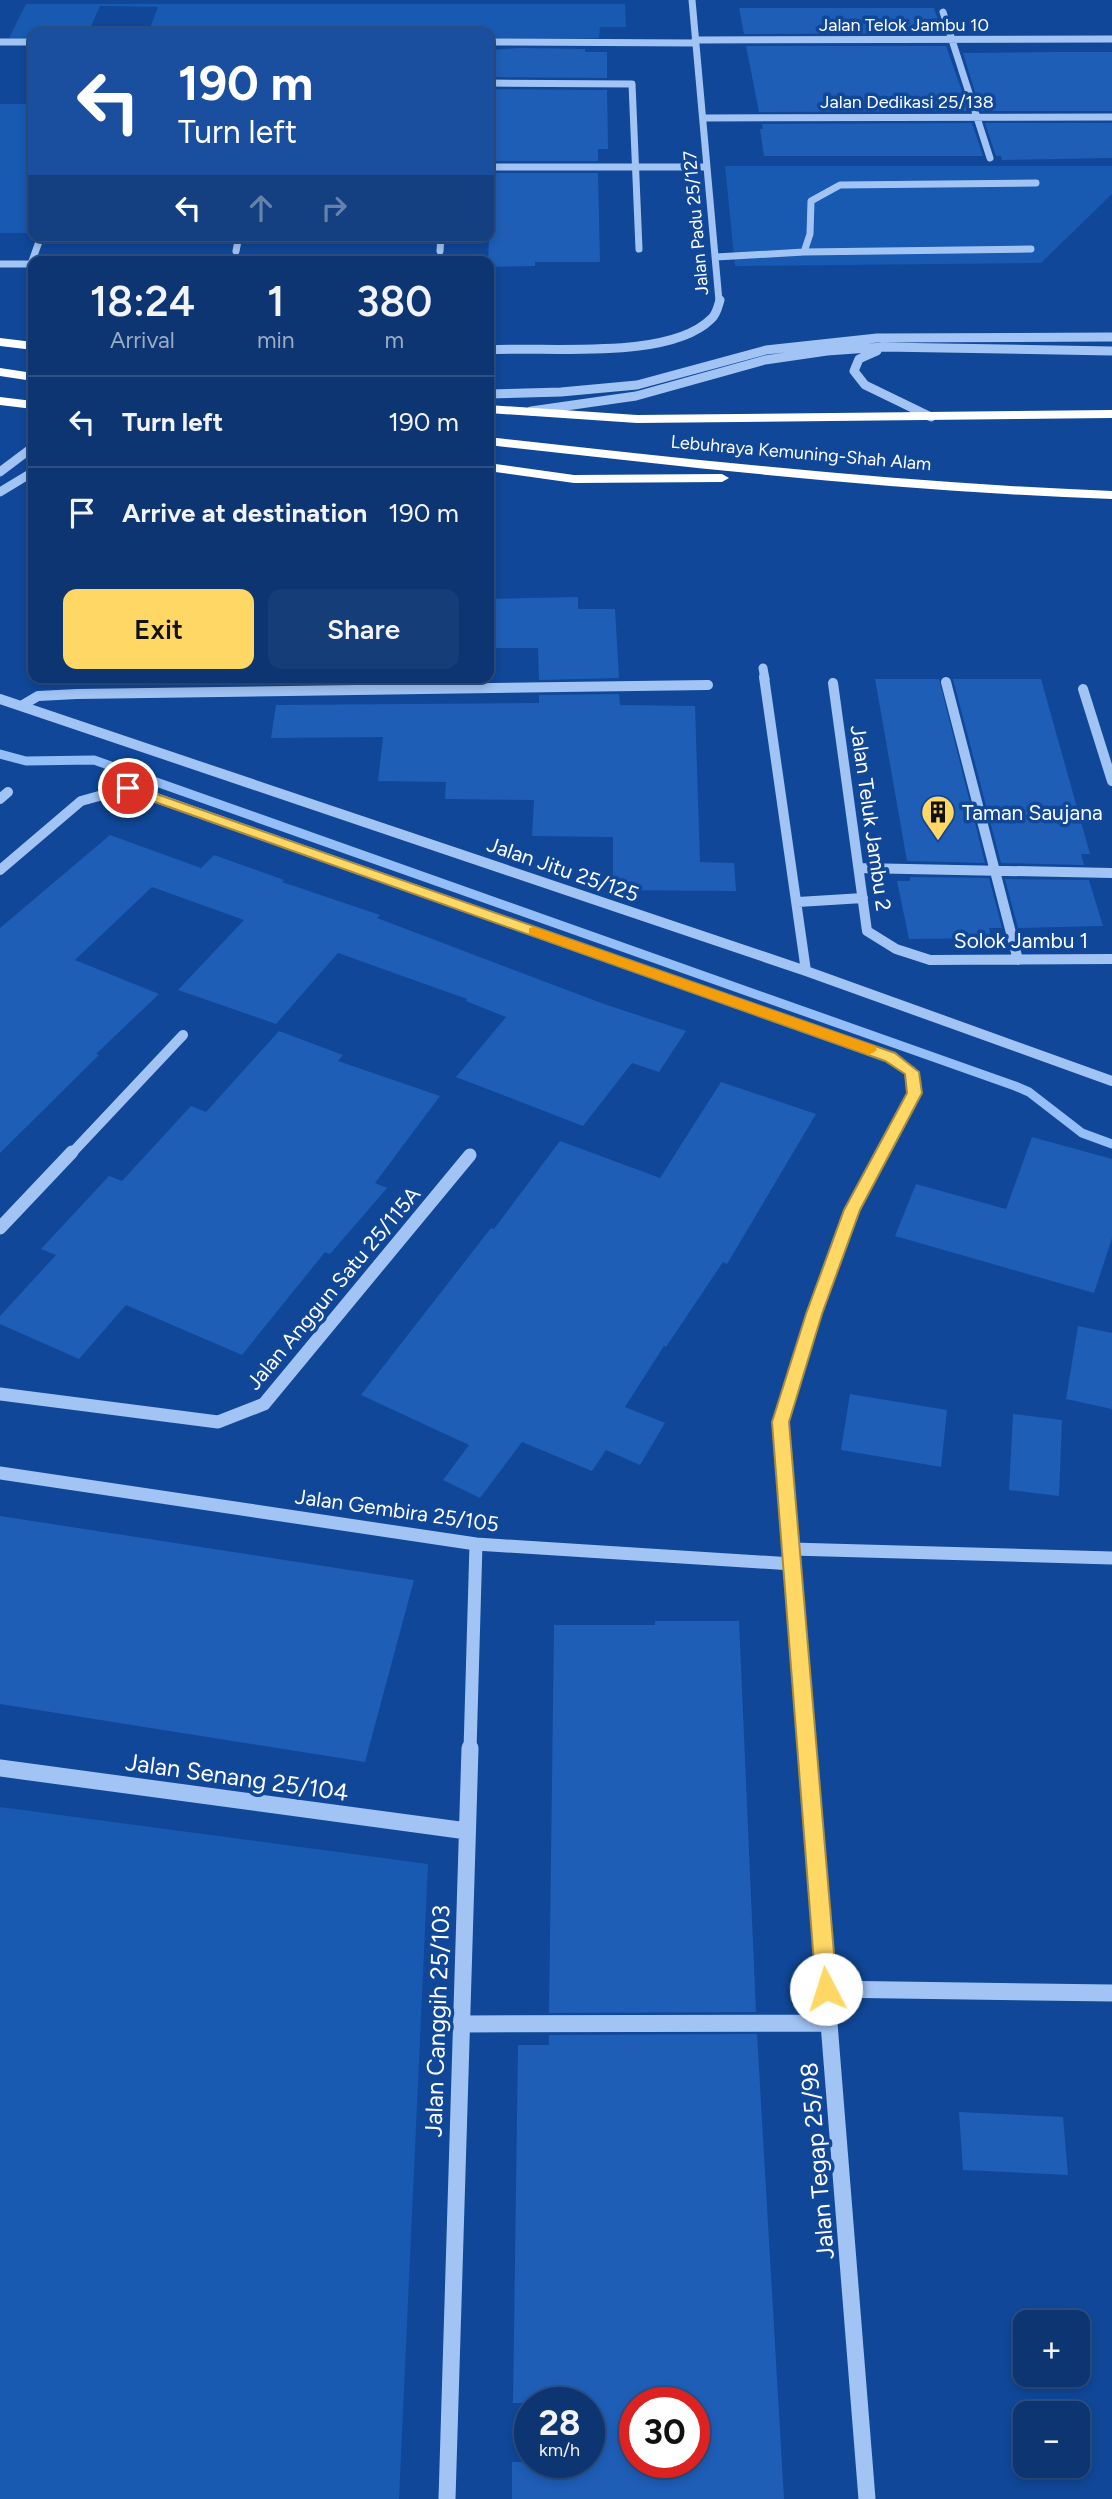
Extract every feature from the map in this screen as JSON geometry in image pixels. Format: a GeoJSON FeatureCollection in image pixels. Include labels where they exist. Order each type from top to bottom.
{"type":"FeatureCollection","features":[{"type":"Feature","properties":{"kind":"highway"},"geometry":{"type":"LineString","coordinates":[[0,342],[28,345]]}},
{"type":"Feature","properties":{"kind":"highway"},"geometry":{"type":"LineString","coordinates":[[0,372],[28,376]]}},
{"type":"Feature","properties":{"kind":"highway"},"geometry":{"type":"LineString","coordinates":[[1031,414],[1112,398]]}},
{"type":"Feature","properties":{"kind":"highway"},"geometry":{"type":"LineString","coordinates":[[0,401],[28,404]]}},
{"type":"Feature","properties":{"kind":"highway","name":"Lebuhraya Kemuning-Shah Alam"},"geometry":{"type":"LineString","coordinates":[[494,409],[517,413],[637,419],[1112,414]]}},
{"type":"Feature","properties":{"kind":"highway","name":"Lebuhraya Kemuning-Shah Alam"},"geometry":{"type":"LineString","coordinates":[[494,442],[854,477],[1028,492],[1112,495]]}},
{"type":"Feature","properties":{"kind":"highway"},"geometry":{"type":"LineString","coordinates":[[494,468],[574,478],[854,477]]}},
{"type":"Feature","properties":{"kind":"highway"},"geometry":{"type":"LineString","coordinates":[[1028,492],[1112,505]]}},
{"type":"Feature","properties":{"kind":"street","name":"Jalan Padu 25/127"},"geometry":{"type":"LineString","coordinates":[[494,349],[623,347],[662,342],[693,334],[714,318],[720,299],[692,0]]}},
{"type":"Feature","properties":{"kind":"street"},"geometry":{"type":"LineString","coordinates":[[943,12],[989,158]]}},
{"type":"Feature","properties":{"kind":"street","name":"Jalan Telok Jambu 10"},"geometry":{"type":"LineString","coordinates":[[494,42],[1112,39]]}},
{"type":"Feature","properties":{"kind":"street"},"geometry":{"type":"LineString","coordinates":[[0,41],[28,42]]}},
{"type":"Feature","properties":{"kind":"street"},"geometry":{"type":"LineString","coordinates":[[494,83],[632,84],[639,249]]}},
{"type":"Feature","properties":{"kind":"street","name":"Jalan Dedikasi 25/138"},"geometry":{"type":"LineString","coordinates":[[703,118],[1112,117]]}},
{"type":"Feature","properties":{"kind":"street"},"geometry":{"type":"LineString","coordinates":[[494,167],[707,167]]}},
{"type":"Feature","properties":{"kind":"street"},"geometry":{"type":"LineString","coordinates":[[804,252],[810,234],[811,201],[840,185],[1036,183]]}},
{"type":"Feature","properties":{"kind":"street"},"geometry":{"type":"LineString","coordinates":[[236,251],[238,242]]}},
{"type":"Feature","properties":{"kind":"street"},"geometry":{"type":"LineString","coordinates":[[439,251],[441,242]]}},
{"type":"Feature","properties":{"kind":"street"},"geometry":{"type":"LineString","coordinates":[[716,257],[804,252],[1031,249]]}},
{"type":"Feature","properties":{"kind":"street"},"geometry":{"type":"LineString","coordinates":[[0,264],[28,264]]}},
{"type":"Feature","properties":{"kind":"street"},"geometry":{"type":"LineString","coordinates":[[494,394],[561,392],[637,385],[765,350],[877,338],[1112,337]]}},
{"type":"Feature","properties":{"kind":"street","name":"Jalan Padu 25/127"},"geometry":{"type":"LineString","coordinates":[[494,343],[511,347]]}},
{"type":"Feature","properties":{"kind":"street"},"geometry":{"type":"LineString","coordinates":[[883,347],[859,359],[854,371],[865,385],[931,417]]}},
{"type":"Feature","properties":{"kind":"street"},"geometry":{"type":"LineString","coordinates":[[517,413],[636,396],[765,360],[827,351],[883,347],[1112,351]]}},
{"type":"Feature","properties":{"kind":"street"},"geometry":{"type":"LineString","coordinates":[[0,472],[28,451]]}},
{"type":"Feature","properties":{"kind":"street"},"geometry":{"type":"LineString","coordinates":[[0,492],[28,475]]}},
{"type":"Feature","properties":{"kind":"street"},"geometry":{"type":"LineString","coordinates":[[763,668],[806,971]]}},
{"type":"Feature","properties":{"kind":"street"},"geometry":{"type":"LineString","coordinates":[[946,682],[1018,960]]}},
{"type":"Feature","properties":{"kind":"street","name":"Jalan Teluk Jambu 2"},"geometry":{"type":"LineString","coordinates":[[833,683],[867,931],[896,949],[930,960]]}},
{"type":"Feature","properties":{"kind":"street"},"geometry":{"type":"LineString","coordinates":[[21,706],[38,696],[77,694],[708,685]]}},
{"type":"Feature","properties":{"kind":"street"},"geometry":{"type":"LineString","coordinates":[[1083,689],[1110,765],[1112,781]]}},
{"type":"Feature","properties":{"kind":"street","name":"Jalan Jitu 25/125"},"geometry":{"type":"LineString","coordinates":[[0,699],[806,971],[1112,1081]]}},
{"type":"Feature","properties":{"kind":"street"},"geometry":{"type":"LineString","coordinates":[[0,870],[81,801],[128,788]]}},
{"type":"Feature","properties":{"kind":"street","name":"Jalan Tegap 25/98"},"geometry":{"type":"LineString","coordinates":[[128,788],[890,1057],[912,1072],[915,1093],[852,1210],[814,1314],[780,1422],[867,2499]]}},
{"type":"Feature","properties":{"kind":"street"},"geometry":{"type":"LineString","coordinates":[[859,867],[1112,873]]}},
{"type":"Feature","properties":{"kind":"street"},"geometry":{"type":"LineString","coordinates":[[798,902],[863,898]]}},
{"type":"Feature","properties":{"kind":"street","name":"Solok Jambu 1"},"geometry":{"type":"LineString","coordinates":[[930,960],[1112,959]]}},
{"type":"Feature","properties":{"kind":"street"},"geometry":{"type":"LineString","coordinates":[[0,1228],[183,1035]]}},
{"type":"Feature","properties":{"kind":"street","name":"Jalan Anggun Satu 25/115A"},"geometry":{"type":"LineString","coordinates":[[0,1394],[218,1422],[264,1404],[470,1155]]}},
{"type":"Feature","properties":{"kind":"street","name":"Jalan Gembira 25/105"},"geometry":{"type":"LineString","coordinates":[[0,1473],[476,1544],[791,1556],[1112,1558]]}},
{"type":"Feature","properties":{"kind":"street","name":"Jalan Canggih 25/103"},"geometry":{"type":"LineString","coordinates":[[447,2499],[476,1544]]}},
{"type":"Feature","properties":{"kind":"street","name":"Jalan Senang 25/104"},"geometry":{"type":"LineString","coordinates":[[0,1768],[467,1831]]}},
{"type":"Feature","properties":{"kind":"street"},"geometry":{"type":"LineString","coordinates":[[826,1989],[1112,1993]]}},
{"type":"Feature","properties":{"kind":"street"},"geometry":{"type":"LineString","coordinates":[[461,2024],[829,2022]]}},
{"type":"Feature","properties":{"kind":"shaded area"},"geometry":{"type":"Polygon","coordinates":[[[26,4],[625,4],[626,27],[600,27],[599,38],[494,38],[494,28],[150,28],[158,7],[100,6],[90,28],[28,28],[28,38],[9,38],[26,4]]]}},
{"type":"Feature","properties":{"kind":"shaded area"},"geometry":{"type":"Polygon","coordinates":[[[0,104],[28,104],[28,233],[0,233],[0,104]]]}},
{"type":"Feature","properties":{"kind":"shaded area"},"geometry":{"type":"Polygon","coordinates":[[[725,166],[1112,166],[1112,194],[1041,263],[735,266],[725,166]]]}},
{"type":"Feature","properties":{"kind":"shaded area"},"geometry":{"type":"Polygon","coordinates":[[[0,1807],[428,1864],[399,2499],[0,2499],[0,1807]]]}},
{"type":"Feature","properties":{"kind":"building"},"geometry":{"type":"Polygon","coordinates":[[[739,8],[934,8],[942,33],[744,34],[739,8]]]}},
{"type":"Feature","properties":{"kind":"building"},"geometry":{"type":"Polygon","coordinates":[[[746,46],[946,46],[969,111],[759,112],[746,46]]]}},
{"type":"Feature","properties":{"kind":"building"},"geometry":{"type":"Polygon","coordinates":[[[585,49],[585,52],[607,52],[607,78],[494,77],[494,50],[585,49]]]}},
{"type":"Feature","properties":{"kind":"building"},"geometry":{"type":"Polygon","coordinates":[[[1112,52],[1112,111],[981,111],[963,53],[1112,52]]]}},
{"type":"Feature","properties":{"kind":"building"},"geometry":{"type":"Polygon","coordinates":[[[494,89],[607,90],[608,149],[598,149],[598,161],[494,161],[494,89]]]}},
{"type":"Feature","properties":{"kind":"building"},"geometry":{"type":"Polygon","coordinates":[[[972,123],[983,156],[764,156],[760,129],[763,129],[762,124],[972,123]]]}},
{"type":"Feature","properties":{"kind":"building"},"geometry":{"type":"Polygon","coordinates":[[[985,123],[1112,123],[1112,158],[1002,160],[1001,156],[996,156],[985,123]]]}},
{"type":"Feature","properties":{"kind":"building"},"geometry":{"type":"Polygon","coordinates":[[[494,173],[598,173],[600,262],[535,262],[535,266],[494,267],[494,256],[488,256],[489,242],[494,242],[494,173]]]}},
{"type":"Feature","properties":{"kind":"building"},"geometry":{"type":"Polygon","coordinates":[[[578,597],[578,609],[615,609],[619,678],[539,680],[538,648],[494,648],[494,599],[578,597]]]}},
{"type":"Feature","properties":{"kind":"building"},"geometry":{"type":"Polygon","coordinates":[[[875,679],[939,679],[985,863],[907,861],[875,679]]]}},
{"type":"Feature","properties":{"kind":"building"},"geometry":{"type":"Polygon","coordinates":[[[953,679],[1041,679],[1090,854],[1081,854],[1084,865],[1001,863],[953,679]]]}},
{"type":"Feature","properties":{"kind":"building"},"geometry":{"type":"Polygon","coordinates":[[[619,694],[620,705],[695,706],[700,862],[734,863],[736,891],[613,890],[613,837],[532,836],[534,800],[445,799],[446,782],[378,781],[383,737],[271,738],[276,705],[539,703],[539,695],[619,694]]]}},
{"type":"Feature","properties":{"kind":"building"},"geometry":{"type":"Polygon","coordinates":[[[110,835],[201,868],[214,855],[284,880],[282,882],[380,915],[377,918],[604,1004],[686,1031],[659,1072],[632,1063],[583,1126],[456,1077],[506,1017],[466,1001],[467,999],[338,953],[276,1024],[178,990],[244,920],[152,887],[75,960],[159,994],[96,1054],[99,1055],[0,1153],[0,928],[110,835]]]}},
{"type":"Feature","properties":{"kind":"building"},"geometry":{"type":"Polygon","coordinates":[[[910,877],[989,878],[1002,928],[989,928],[991,938],[909,939],[897,881],[910,881],[910,877]]]}},
{"type":"Feature","properties":{"kind":"building"},"geometry":{"type":"Polygon","coordinates":[[[1005,879],[1089,880],[1103,926],[1018,928],[1005,879]]]}},
{"type":"Feature","properties":{"kind":"building"},"geometry":{"type":"Polygon","coordinates":[[[279,1031],[343,1055],[338,1061],[440,1096],[375,1183],[387,1188],[330,1254],[325,1252],[242,1355],[126,1305],[79,1359],[0,1324],[0,1316],[56,1255],[41,1249],[109,1176],[122,1181],[191,1106],[206,1112],[279,1031]]]}},
{"type":"Feature","properties":{"kind":"building"},"geometry":{"type":"Polygon","coordinates":[[[721,1082],[816,1114],[727,1264],[723,1262],[625,1407],[665,1423],[640,1465],[606,1450],[592,1471],[522,1442],[480,1498],[443,1480],[469,1445],[361,1395],[491,1228],[494,1229],[560,1141],[660,1178],[721,1082]]]}},
{"type":"Feature","properties":{"kind":"building"},"geometry":{"type":"Polygon","coordinates":[[[1032,1137],[1112,1159],[1112,1238],[1094,1293],[895,1236],[916,1184],[1006,1209],[1032,1137]]]}},
{"type":"Feature","properties":{"kind":"building"},"geometry":{"type":"Polygon","coordinates":[[[1078,1326],[1112,1333],[1112,1409],[1066,1399],[1078,1326]]]}},
{"type":"Feature","properties":{"kind":"building"},"geometry":{"type":"Polygon","coordinates":[[[850,1394],[947,1410],[941,1467],[841,1450],[850,1394]]]}},
{"type":"Feature","properties":{"kind":"building"},"geometry":{"type":"Polygon","coordinates":[[[1013,1414],[1062,1420],[1059,1496],[1009,1490],[1013,1414]]]}},
{"type":"Feature","properties":{"kind":"building"},"geometry":{"type":"Polygon","coordinates":[[[0,1516],[414,1580],[365,1762],[0,1704],[0,1516]]]}},
{"type":"Feature","properties":{"kind":"building"},"geometry":{"type":"Polygon","coordinates":[[[655,1621],[739,1621],[756,2012],[549,2013],[554,1625],[655,1625],[655,1621]]]}},
{"type":"Feature","properties":{"kind":"building"},"geometry":{"type":"Polygon","coordinates":[[[757,2034],[784,2499],[512,2499],[512,2462],[514,2478],[605,2478],[605,2387],[514,2387],[513,2403],[518,2045],[549,2045],[549,2035],[757,2034]]]}},
{"type":"Feature","properties":{"kind":"building"},"geometry":{"type":"Polygon","coordinates":[[[959,2112],[1063,2117],[1068,2175],[963,2170],[959,2112]]]}},
{"type":"Feature","properties":{"kind":"waterway"},"geometry":{"type":"LineString","coordinates":[[0,754],[26,761],[94,760],[1015,1086],[1029,1092],[1082,1133],[1112,1144]]}},
{"type":"Feature","properties":{"kind":"slow traffic"},"geometry":{"type":"LineString","coordinates":[[534,931],[869,1050]]}},
{"type":"Feature","properties":{"kind":"place","name":"Taman Saujana"},"geometry":{"type":"Point","coordinates":[938,842]}},
{"type":"Feature","properties":{"kind":"route"},"geometry":{"type":"LineString","coordinates":[[128,788],[890,1057],[912,1072],[915,1093],[852,1210],[814,1314],[780,1422],[826,1989]]}}]}
